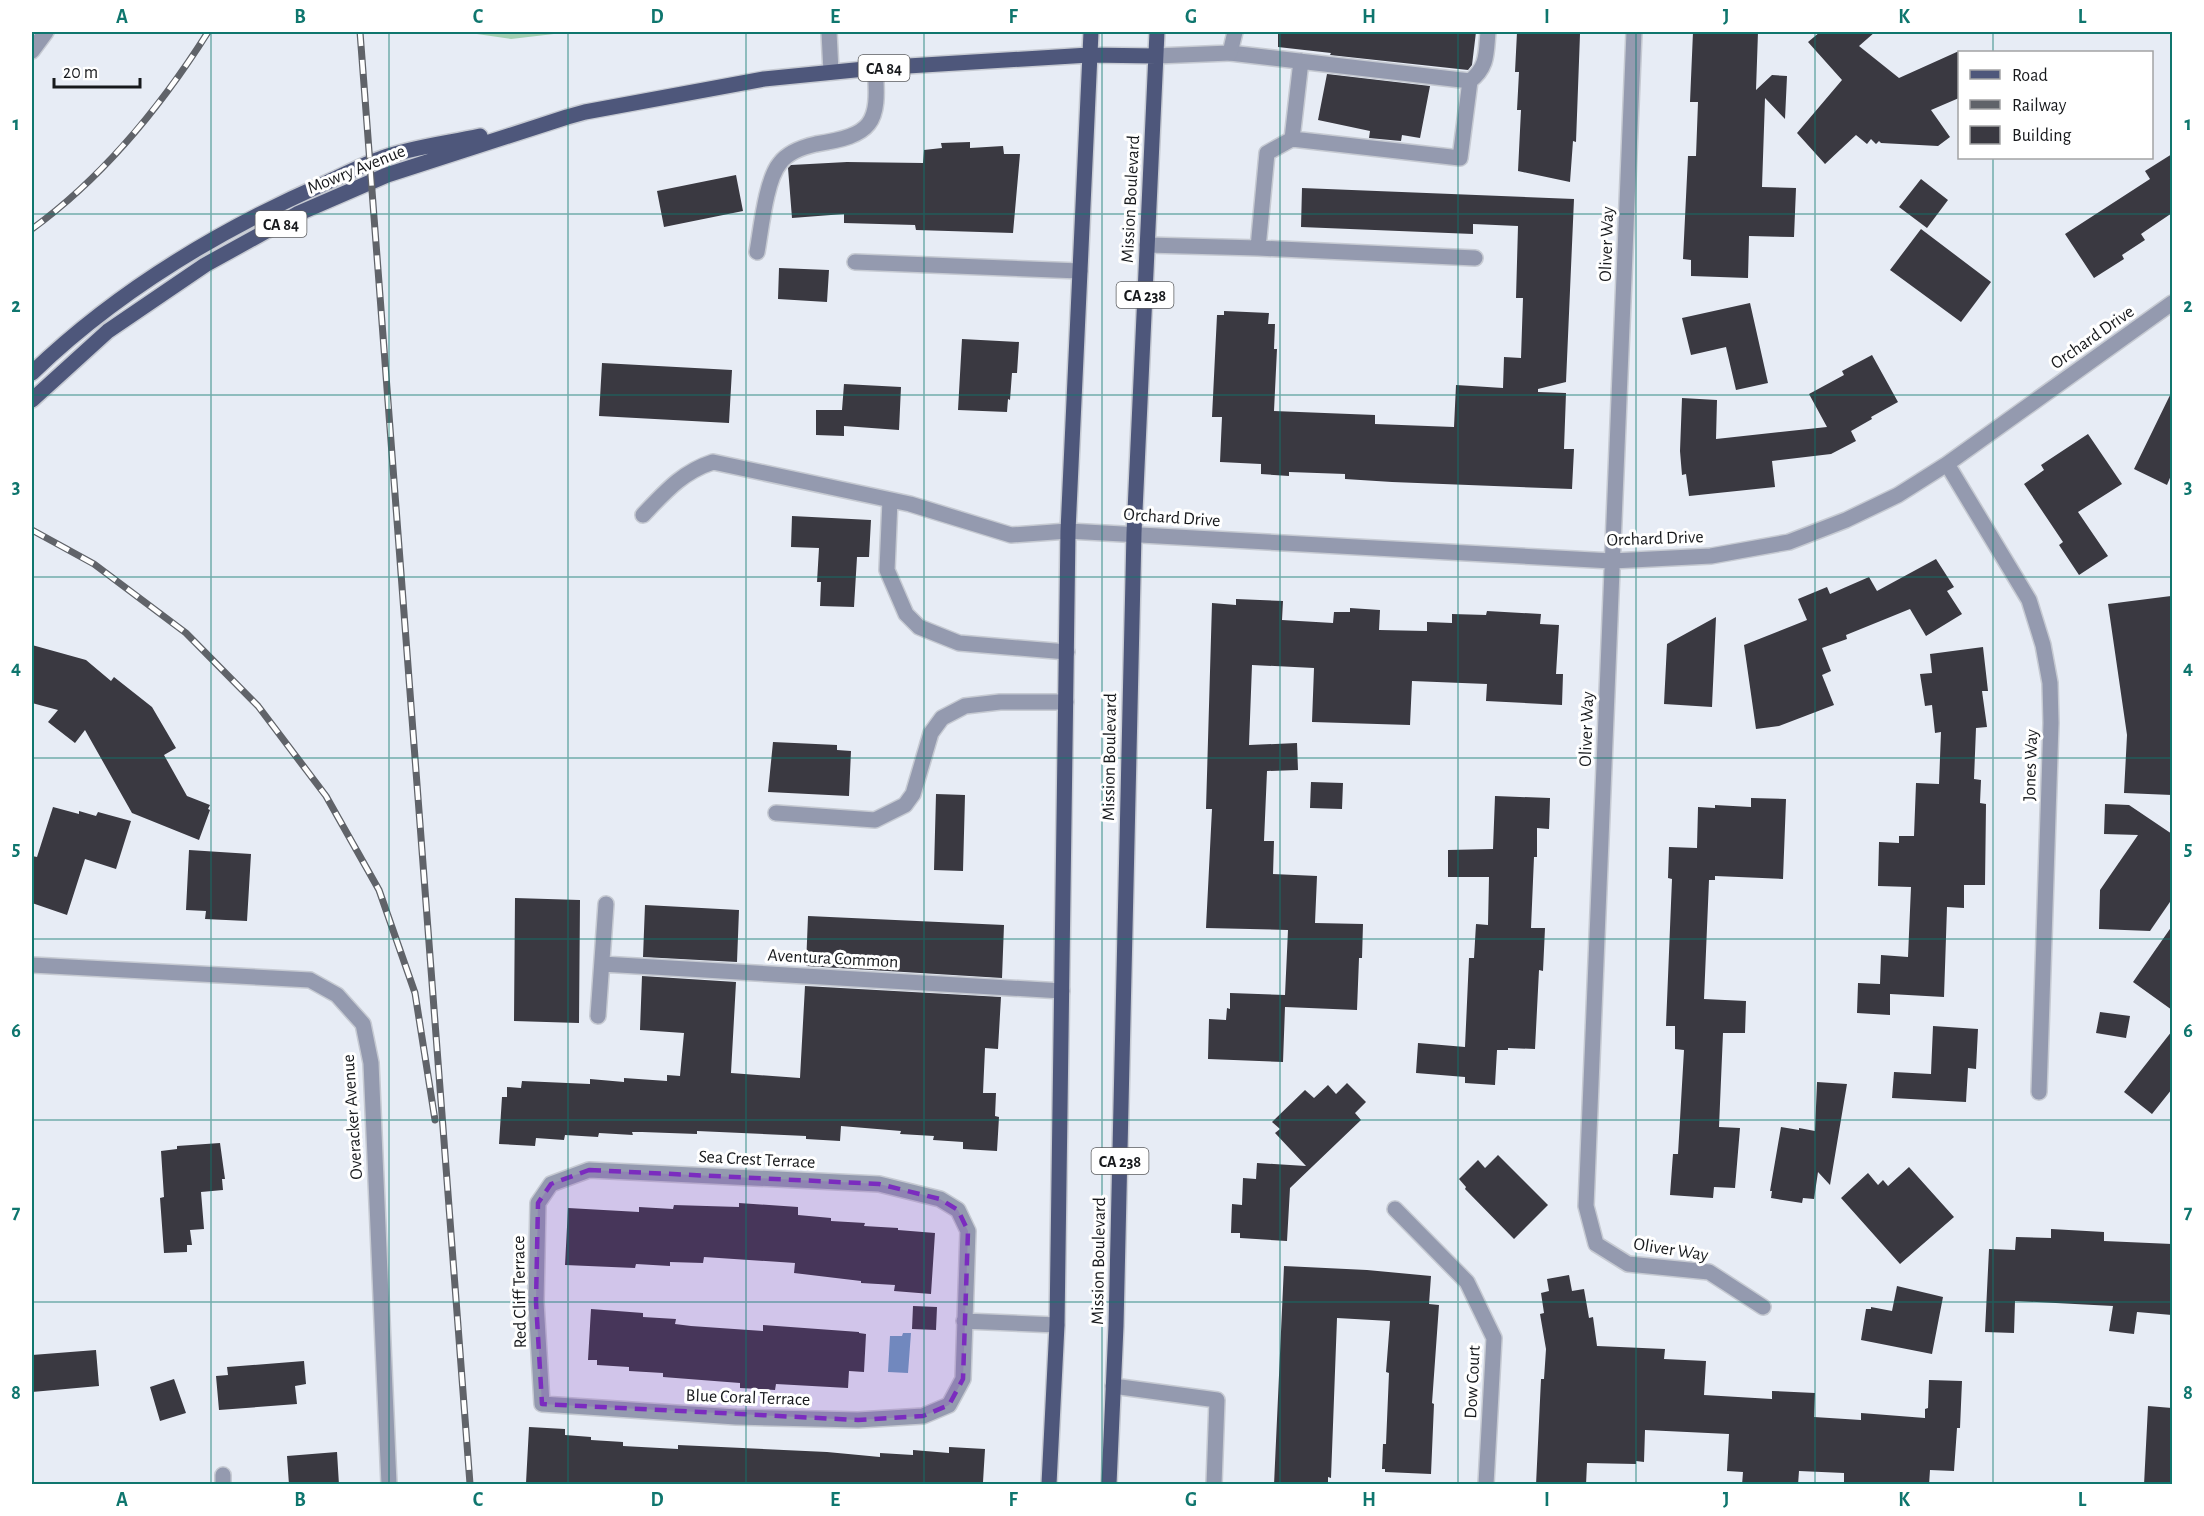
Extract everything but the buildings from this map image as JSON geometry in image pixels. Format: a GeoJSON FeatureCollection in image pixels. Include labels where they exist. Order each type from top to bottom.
{"type":"FeatureCollection","features":[{"type":"Feature","properties":{"kind":"main road"},"geometry":{"type":"LineString","coordinates":[[1049,1485],[1057,1325],[1068,531],[1090,32]]}},
{"type":"Feature","properties":{"kind":"main road","name":"Mission Boulevard"},"geometry":{"type":"LineString","coordinates":[[1109,1485],[1134,533],[1157,32]]}},
{"type":"Feature","properties":{"kind":"main road","name":"Mowry Avenue"},"geometry":{"type":"LineString","coordinates":[[32,400],[108,332],[205,265],[297,214],[387,175],[567,117],[764,79],[831,72],[1089,56],[1156,57]]}},
{"type":"Feature","properties":{"kind":"main road","name":"Mowry Avenue"},"geometry":{"type":"LineString","coordinates":[[32,373],[94,319],[145,283],[195,250],[288,199],[382,158],[567,117]]}},
{"type":"Feature","properties":{"kind":"street"},"geometry":{"type":"LineString","coordinates":[[32,51],[46,32]]}},
{"type":"Feature","properties":{"kind":"street"},"geometry":{"type":"LineString","coordinates":[[829,32],[831,72]]}},
{"type":"Feature","properties":{"kind":"street"},"geometry":{"type":"LineString","coordinates":[[1230,53],[1234,32]]}},
{"type":"Feature","properties":{"kind":"street"},"geometry":{"type":"LineString","coordinates":[[1258,248],[1267,153],[1292,139],[1460,158],[1470,81],[1480,73],[1485,63],[1488,32]]}},
{"type":"Feature","properties":{"kind":"street","name":"Oliver Way"},"geometry":{"type":"LineString","coordinates":[[1634,32],[1586,1206],[1596,1244],[1628,1264],[1709,1272],[1763,1307]]}},
{"type":"Feature","properties":{"kind":"street"},"geometry":{"type":"LineString","coordinates":[[1156,57],[1230,53],[1470,81]]}},
{"type":"Feature","properties":{"kind":"street"},"geometry":{"type":"LineString","coordinates":[[1292,139],[1302,61]]}},
{"type":"Feature","properties":{"kind":"street"},"geometry":{"type":"LineString","coordinates":[[757,252],[770,185],[781,160],[799,149],[847,139],[859,134],[868,126],[876,104],[875,68]]}},
{"type":"Feature","properties":{"kind":"street"},"geometry":{"type":"LineString","coordinates":[[1147,245],[1475,258]]}},
{"type":"Feature","properties":{"kind":"street"},"geometry":{"type":"LineString","coordinates":[[855,262],[1080,271]]}},
{"type":"Feature","properties":{"kind":"street","name":"Orchard Drive"},"geometry":{"type":"LineString","coordinates":[[644,514],[672,485],[695,468],[713,462],[890,500],[1011,535],[1068,531],[1134,533],[1187,538],[1612,561],[1711,556],[1789,542],[1846,520],[1898,495],[1947,464],[2172,303]]}},
{"type":"Feature","properties":{"kind":"street","name":"Jones Way"},"geometry":{"type":"LineString","coordinates":[[1947,464],[2029,600],[2043,645],[2050,683],[2051,735],[2039,1092]]}},
{"type":"Feature","properties":{"kind":"street"},"geometry":{"type":"LineString","coordinates":[[890,500],[887,570],[906,614],[919,627],[959,643],[1067,652]]}},
{"type":"Feature","properties":{"kind":"street"},"geometry":{"type":"LineString","coordinates":[[776,813],[875,820],[906,805],[913,794],[931,733],[942,718],[965,706],[1000,702],[1066,702]]}},
{"type":"Feature","properties":{"kind":"street"},"geometry":{"type":"LineString","coordinates":[[598,1016],[606,904]]}},
{"type":"Feature","properties":{"kind":"street","name":"Aventura Common"},"geometry":{"type":"LineString","coordinates":[[602,964],[1062,991]]}},
{"type":"Feature","properties":{"kind":"street","name":"Overacker Avenue"},"geometry":{"type":"LineString","coordinates":[[32,965],[310,980],[337,995],[363,1024],[371,1063],[389,1485]]}},
{"type":"Feature","properties":{"kind":"street","name":"Sea Crest Terrace"},"geometry":{"type":"LineString","coordinates":[[550,1184],[589,1170],[879,1184],[940,1199],[958,1210],[968,1231],[964,1321]]}},
{"type":"Feature","properties":{"kind":"street","name":"Red Cliff Terrace"},"geometry":{"type":"LineString","coordinates":[[542,1404],[536,1302],[538,1203],[550,1184]]}},
{"type":"Feature","properties":{"kind":"street","name":"Dow Court"},"geometry":{"type":"LineString","coordinates":[[1395,1209],[1467,1282],[1494,1338],[1486,1485]]}},
{"type":"Feature","properties":{"kind":"street"},"geometry":{"type":"LineString","coordinates":[[964,1321],[1057,1325]]}},
{"type":"Feature","properties":{"kind":"street","name":"Blue Coral Terrace"},"geometry":{"type":"LineString","coordinates":[[542,1404],[736,1417],[858,1420],[923,1416],[949,1405],[963,1379],[964,1321]]}},
{"type":"Feature","properties":{"kind":"street"},"geometry":{"type":"LineString","coordinates":[[1113,1386],[1217,1400],[1214,1485]]}},
{"type":"Feature","properties":{"kind":"highlighted area"},"geometry":{"type":"Polygon","coordinates":[[[589,1170],[879,1184],[940,1199],[958,1210],[968,1231],[963,1379],[949,1405],[923,1416],[858,1420],[542,1404],[536,1302],[538,1203],[551,1184],[589,1170]]]}},
{"type":"Feature","properties":{"kind":"green space"},"geometry":{"type":"Polygon","coordinates":[[[463,32],[571,32],[511,39],[463,32]]]}},
{"type":"Feature","properties":{"kind":"water"},"geometry":{"type":"Polygon","coordinates":[[[903,1333],[911,1333],[908,1373],[888,1372],[890,1336],[902,1336],[903,1333]]]}},
{"type":"Feature","properties":{"kind":"railway"},"geometry":{"type":"LineString","coordinates":[[32,229],[83,187],[129,139],[171,86],[208,32]]}},
{"type":"Feature","properties":{"kind":"railway"},"geometry":{"type":"LineString","coordinates":[[360,32],[470,1484]]}},
{"type":"Feature","properties":{"kind":"railway"},"geometry":{"type":"LineString","coordinates":[[32,530],[94,564],[186,633],[258,706],[326,796],[379,890],[415,993],[435,1120]]}}]}
